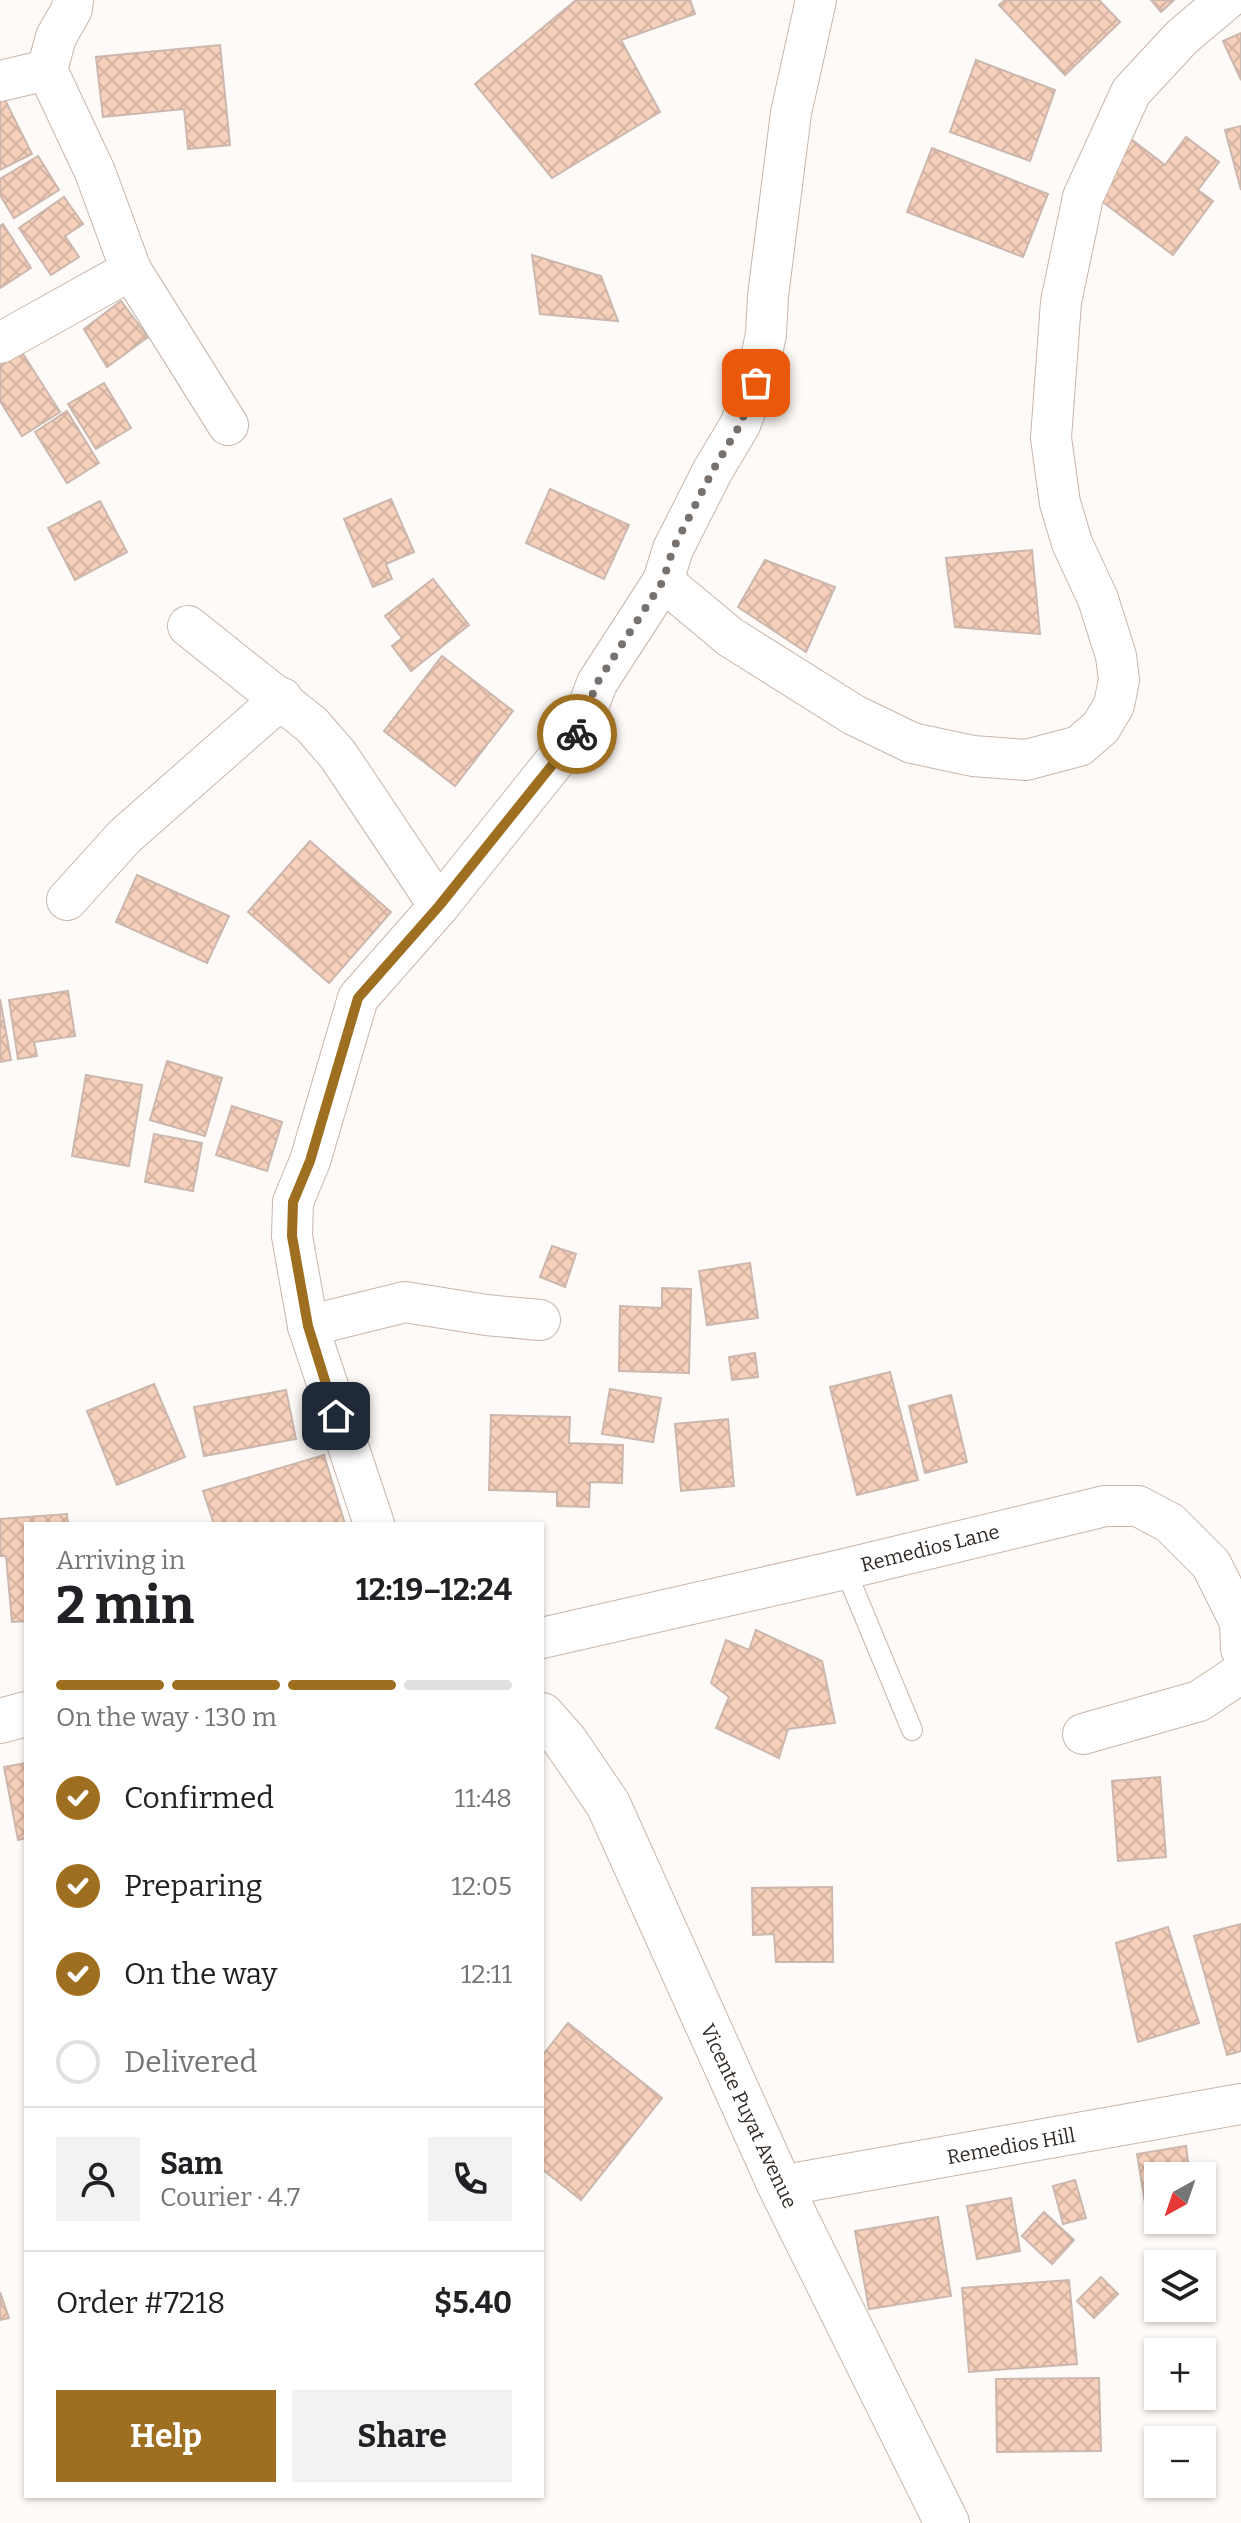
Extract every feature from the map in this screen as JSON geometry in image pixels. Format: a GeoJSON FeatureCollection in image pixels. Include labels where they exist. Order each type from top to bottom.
{"type":"FeatureCollection","features":[{"type":"Feature","properties":{"kind":"main road"},"geometry":{"type":"LineString","coordinates":[[0,1721],[24,1715]]}},
{"type":"Feature","properties":{"kind":"main road","name":"Vicente Puyat Avenue"},"geometry":{"type":"LineString","coordinates":[[544,1717],[565,1741],[608,1804],[780,2186],[947,2523]]}},
{"type":"Feature","properties":{"kind":"street"},"geometry":{"type":"LineString","coordinates":[[73,0],[72,9],[56,37],[47,70],[95,172],[131,270],[228,425]]}},
{"type":"Feature","properties":{"kind":"street"},"geometry":{"type":"LineString","coordinates":[[373,1522],[308,1326],[292,1236],[293,1202],[310,1161],[358,998],[439,906],[579,731],[597,683],[663,581],[673,549],[740,425],[756,383],[766,334],[791,113],[816,0]]}},
{"type":"Feature","properties":{"kind":"street"},"geometry":{"type":"LineString","coordinates":[[663,581],[730,637],[854,715],[912,743],[973,756],[1026,760],[1079,746],[1101,727],[1114,705],[1119,680],[1116,656],[1098,599],[1072,543],[1060,503],[1051,438],[1061,302],[1083,197],[1131,92],[1182,37],[1226,0]]}},
{"type":"Feature","properties":{"kind":"street"},"geometry":{"type":"LineString","coordinates":[[0,81],[47,70]]}},
{"type":"Feature","properties":{"kind":"street"},"geometry":{"type":"LineString","coordinates":[[0,343],[131,270]]}},
{"type":"Feature","properties":{"kind":"street"},"geometry":{"type":"LineString","coordinates":[[188,626],[312,725],[338,755],[439,906]]}},
{"type":"Feature","properties":{"kind":"street"},"geometry":{"type":"LineString","coordinates":[[67,900],[125,836],[282,698]]}},
{"type":"Feature","properties":{"kind":"street"},"geometry":{"type":"LineString","coordinates":[[308,1326],[405,1302],[540,1320]]}},
{"type":"Feature","properties":{"kind":"street","name":"Remedios Lane"},"geometry":{"type":"LineString","coordinates":[[544,1638],[1105,1506],[1138,1506],[1170,1523],[1211,1564],[1240,1622],[1241,1649]]}},
{"type":"Feature","properties":{"kind":"street"},"geometry":{"type":"LineString","coordinates":[[1083,1734],[1199,1701],[1241,1673]]}},
{"type":"Feature","properties":{"kind":"street","name":"Remedios Hill"},"geometry":{"type":"LineString","coordinates":[[780,2186],[1241,2104]]}},
{"type":"Feature","properties":{"kind":"lane"},"geometry":{"type":"LineString","coordinates":[[845,1569],[912,1730]]}},
{"type":"Feature","properties":{"kind":"building"},"geometry":{"type":"Polygon","coordinates":[[[576,0],[690,0],[695,14],[621,40],[660,112],[552,178],[475,84],[576,0]]]}},
{"type":"Feature","properties":{"kind":"building"},"geometry":{"type":"Polygon","coordinates":[[[1005,0],[1099,0],[1120,22],[1065,75],[999,5],[1005,0]]]}},
{"type":"Feature","properties":{"kind":"building"},"geometry":{"type":"Polygon","coordinates":[[[1151,0],[1174,0],[1161,12],[1151,0]]]}},
{"type":"Feature","properties":{"kind":"building"},"geometry":{"type":"Polygon","coordinates":[[[1241,33],[1241,80],[1223,41],[1241,33]]]}},
{"type":"Feature","properties":{"kind":"building"},"geometry":{"type":"Polygon","coordinates":[[[220,45],[230,145],[188,149],[184,109],[103,117],[96,57],[220,45]]]}},
{"type":"Feature","properties":{"kind":"building"},"geometry":{"type":"Polygon","coordinates":[[[976,60],[1055,90],[1030,161],[950,132],[976,60]]]}},
{"type":"Feature","properties":{"kind":"building"},"geometry":{"type":"Polygon","coordinates":[[[4,98],[32,154],[0,170],[0,100],[4,98]]]}},
{"type":"Feature","properties":{"kind":"building"},"geometry":{"type":"Polygon","coordinates":[[[1241,126],[1241,190],[1225,130],[1241,126]]]}},
{"type":"Feature","properties":{"kind":"building"},"geometry":{"type":"Polygon","coordinates":[[[1127,136],[1165,165],[1186,137],[1219,162],[1198,190],[1213,201],[1173,255],[1087,190],[1127,136]]]}},
{"type":"Feature","properties":{"kind":"building"},"geometry":{"type":"Polygon","coordinates":[[[932,148],[1048,194],[1023,257],[907,212],[932,148]]]}},
{"type":"Feature","properties":{"kind":"building"},"geometry":{"type":"Polygon","coordinates":[[[38,156],[59,190],[14,218],[0,195],[0,179],[38,156]]]}},
{"type":"Feature","properties":{"kind":"building"},"geometry":{"type":"Polygon","coordinates":[[[64,197],[83,224],[65,236],[79,257],[51,275],[19,228],[64,197]]]}},
{"type":"Feature","properties":{"kind":"building"},"geometry":{"type":"Polygon","coordinates":[[[3,224],[31,268],[0,288],[0,226],[3,224]]]}},
{"type":"Feature","properties":{"kind":"building"},"geometry":{"type":"Polygon","coordinates":[[[532,255],[601,276],[618,321],[540,314],[532,255]]]}},
{"type":"Feature","properties":{"kind":"building"},"geometry":{"type":"Polygon","coordinates":[[[121,301],[148,337],[107,367],[84,329],[121,301]]]}},
{"type":"Feature","properties":{"kind":"building"},"geometry":{"type":"Polygon","coordinates":[[[16,343],[60,412],[22,436],[0,401],[0,353],[16,343]]]}},
{"type":"Feature","properties":{"kind":"building"},"geometry":{"type":"Polygon","coordinates":[[[104,383],[131,428],[96,449],[68,404],[104,383]]]}},
{"type":"Feature","properties":{"kind":"building"},"geometry":{"type":"Polygon","coordinates":[[[67,411],[99,463],[67,483],[35,432],[67,411]]]}},
{"type":"Feature","properties":{"kind":"building"},"geometry":{"type":"Polygon","coordinates":[[[550,489],[629,525],[604,579],[526,543],[550,489]]]}},
{"type":"Feature","properties":{"kind":"building"},"geometry":{"type":"Polygon","coordinates":[[[391,499],[414,552],[386,564],[392,579],[373,587],[344,519],[391,499]]]}},
{"type":"Feature","properties":{"kind":"building"},"geometry":{"type":"Polygon","coordinates":[[[100,501],[127,552],[75,580],[48,528],[100,501]]]}},
{"type":"Feature","properties":{"kind":"building"},"geometry":{"type":"Polygon","coordinates":[[[1032,550],[1040,634],[955,627],[946,558],[1032,550]]]}},
{"type":"Feature","properties":{"kind":"building"},"geometry":{"type":"Polygon","coordinates":[[[765,560],[835,587],[806,652],[738,607],[765,560]]]}},
{"type":"Feature","properties":{"kind":"building"},"geometry":{"type":"Polygon","coordinates":[[[433,579],[469,625],[411,671],[392,646],[402,638],[385,616],[433,579]]]}},
{"type":"Feature","properties":{"kind":"building"},"geometry":{"type":"Polygon","coordinates":[[[442,656],[513,711],[455,786],[384,731],[442,656]]]}},
{"type":"Feature","properties":{"kind":"building"},"geometry":{"type":"Polygon","coordinates":[[[310,841],[391,912],[329,983],[248,912],[310,841]]]}},
{"type":"Feature","properties":{"kind":"building"},"geometry":{"type":"Polygon","coordinates":[[[137,875],[229,916],[207,963],[116,922],[137,875]]]}},
{"type":"Feature","properties":{"kind":"building"},"geometry":{"type":"Polygon","coordinates":[[[68,991],[75,1036],[34,1042],[37,1056],[18,1059],[9,1000],[68,991]]]}},
{"type":"Feature","properties":{"kind":"building"},"geometry":{"type":"Polygon","coordinates":[[[0,999],[11,1060],[0,1062],[0,999]]]}},
{"type":"Feature","properties":{"kind":"building"},"geometry":{"type":"Polygon","coordinates":[[[167,1061],[222,1078],[205,1136],[150,1120],[167,1061]]]}},
{"type":"Feature","properties":{"kind":"building"},"geometry":{"type":"Polygon","coordinates":[[[86,1075],[142,1085],[129,1166],[72,1156],[86,1075]]]}},
{"type":"Feature","properties":{"kind":"building"},"geometry":{"type":"Polygon","coordinates":[[[232,1106],[282,1122],[267,1171],[216,1155],[232,1106]]]}},
{"type":"Feature","properties":{"kind":"building"},"geometry":{"type":"Polygon","coordinates":[[[154,1134],[202,1143],[193,1191],[145,1182],[154,1134]]]}},
{"type":"Feature","properties":{"kind":"building"},"geometry":{"type":"Polygon","coordinates":[[[552,1246],[576,1254],[565,1287],[540,1277],[552,1246]]]}},
{"type":"Feature","properties":{"kind":"building"},"geometry":{"type":"Polygon","coordinates":[[[750,1263],[758,1318],[707,1325],[699,1271],[750,1263]]]}},
{"type":"Feature","properties":{"kind":"building"},"geometry":{"type":"Polygon","coordinates":[[[662,1288],[691,1289],[689,1373],[619,1371],[620,1306],[662,1308],[662,1288]]]}},
{"type":"Feature","properties":{"kind":"building"},"geometry":{"type":"Polygon","coordinates":[[[755,1353],[758,1377],[732,1380],[729,1357],[755,1353]]]}},
{"type":"Feature","properties":{"kind":"building"},"geometry":{"type":"Polygon","coordinates":[[[890,1372],[918,1480],[857,1495],[830,1387],[890,1372]]]}},
{"type":"Feature","properties":{"kind":"building"},"geometry":{"type":"Polygon","coordinates":[[[154,1384],[185,1457],[117,1485],[87,1411],[154,1384]]]}},
{"type":"Feature","properties":{"kind":"building"},"geometry":{"type":"Polygon","coordinates":[[[610,1389],[661,1398],[653,1442],[602,1434],[610,1389]]]}},
{"type":"Feature","properties":{"kind":"building"},"geometry":{"type":"Polygon","coordinates":[[[286,1390],[296,1439],[204,1456],[194,1407],[286,1390]]]}},
{"type":"Feature","properties":{"kind":"building"},"geometry":{"type":"Polygon","coordinates":[[[951,1395],[967,1462],[925,1473],[909,1406],[951,1395]]]}},
{"type":"Feature","properties":{"kind":"building"},"geometry":{"type":"Polygon","coordinates":[[[491,1415],[570,1417],[569,1443],[623,1445],[622,1483],[590,1482],[589,1507],[557,1506],[557,1492],[489,1490],[491,1415]]]}},
{"type":"Feature","properties":{"kind":"building"},"geometry":{"type":"Polygon","coordinates":[[[728,1419],[734,1486],[681,1491],[675,1424],[728,1419]]]}},
{"type":"Feature","properties":{"kind":"building"},"geometry":{"type":"Polygon","coordinates":[[[324,1455],[344,1522],[213,1522],[203,1491],[324,1455]]]}},
{"type":"Feature","properties":{"kind":"building"},"geometry":{"type":"Polygon","coordinates":[[[67,1514],[68,1522],[24,1522],[24,1621],[12,1622],[6,1556],[0,1556],[0,1519],[67,1514]]]}},
{"type":"Feature","properties":{"kind":"building"},"geometry":{"type":"Polygon","coordinates":[[[756,1630],[822,1661],[835,1723],[788,1729],[779,1758],[716,1728],[729,1697],[711,1683],[726,1640],[749,1650],[756,1630]]]}},
{"type":"Feature","properties":{"kind":"building"},"geometry":{"type":"Polygon","coordinates":[[[24,1763],[24,1838],[18,1840],[4,1767],[24,1763]]]}},
{"type":"Feature","properties":{"kind":"building"},"geometry":{"type":"Polygon","coordinates":[[[1160,1777],[1166,1857],[1118,1861],[1112,1781],[1160,1777]]]}},
{"type":"Feature","properties":{"kind":"building"},"geometry":{"type":"Polygon","coordinates":[[[832,1887],[833,1962],[776,1962],[774,1934],[753,1935],[752,1888],[832,1887]]]}},
{"type":"Feature","properties":{"kind":"building"},"geometry":{"type":"Polygon","coordinates":[[[1241,1924],[1241,2051],[1227,2055],[1194,1936],[1241,1924]]]}},
{"type":"Feature","properties":{"kind":"building"},"geometry":{"type":"Polygon","coordinates":[[[1168,1927],[1199,2023],[1138,2042],[1116,1943],[1168,1927]]]}},
{"type":"Feature","properties":{"kind":"building"},"geometry":{"type":"Polygon","coordinates":[[[568,2023],[662,2098],[581,2200],[544,2171],[544,2053],[568,2023]]]}},
{"type":"Feature","properties":{"kind":"building"},"geometry":{"type":"Polygon","coordinates":[[[1186,2146],[1188,2162],[1144,2162],[1144,2197],[1137,2154],[1186,2146]]]}},
{"type":"Feature","properties":{"kind":"building"},"geometry":{"type":"Polygon","coordinates":[[[1075,2180],[1086,2218],[1063,2224],[1053,2186],[1075,2180]]]}},
{"type":"Feature","properties":{"kind":"building"},"geometry":{"type":"Polygon","coordinates":[[[1011,2198],[1020,2251],[977,2259],[967,2206],[1011,2198]]]}},
{"type":"Feature","properties":{"kind":"building"},"geometry":{"type":"Polygon","coordinates":[[[1044,2212],[1074,2240],[1052,2264],[1022,2236],[1044,2212]]]}},
{"type":"Feature","properties":{"kind":"building"},"geometry":{"type":"Polygon","coordinates":[[[938,2217],[951,2296],[869,2309],[855,2231],[938,2217]]]}},
{"type":"Feature","properties":{"kind":"building"},"geometry":{"type":"Polygon","coordinates":[[[1101,2277],[1118,2294],[1094,2318],[1077,2301],[1101,2277]]]}},
{"type":"Feature","properties":{"kind":"building"},"geometry":{"type":"Polygon","coordinates":[[[1069,2280],[1077,2364],[969,2372],[962,2288],[1069,2280]]]}},
{"type":"Feature","properties":{"kind":"building"},"geometry":{"type":"Polygon","coordinates":[[[0,2292],[9,2318],[0,2320],[0,2292]]]}},
{"type":"Feature","properties":{"kind":"building"},"geometry":{"type":"Polygon","coordinates":[[[1099,2378],[1101,2451],[997,2452],[996,2379],[1099,2378]]]}},
{"type":"Feature","properties":{"kind":"way so far"},"geometry":{"type":"LineString","coordinates":[[577,734],[597,683],[663,581],[673,549],[740,425],[756,383]]}},
{"type":"Feature","properties":{"kind":"route"},"geometry":{"type":"LineString","coordinates":[[336,1416],[308,1326],[292,1236],[293,1202],[310,1161],[358,998],[439,906],[577,734]]}}]}
